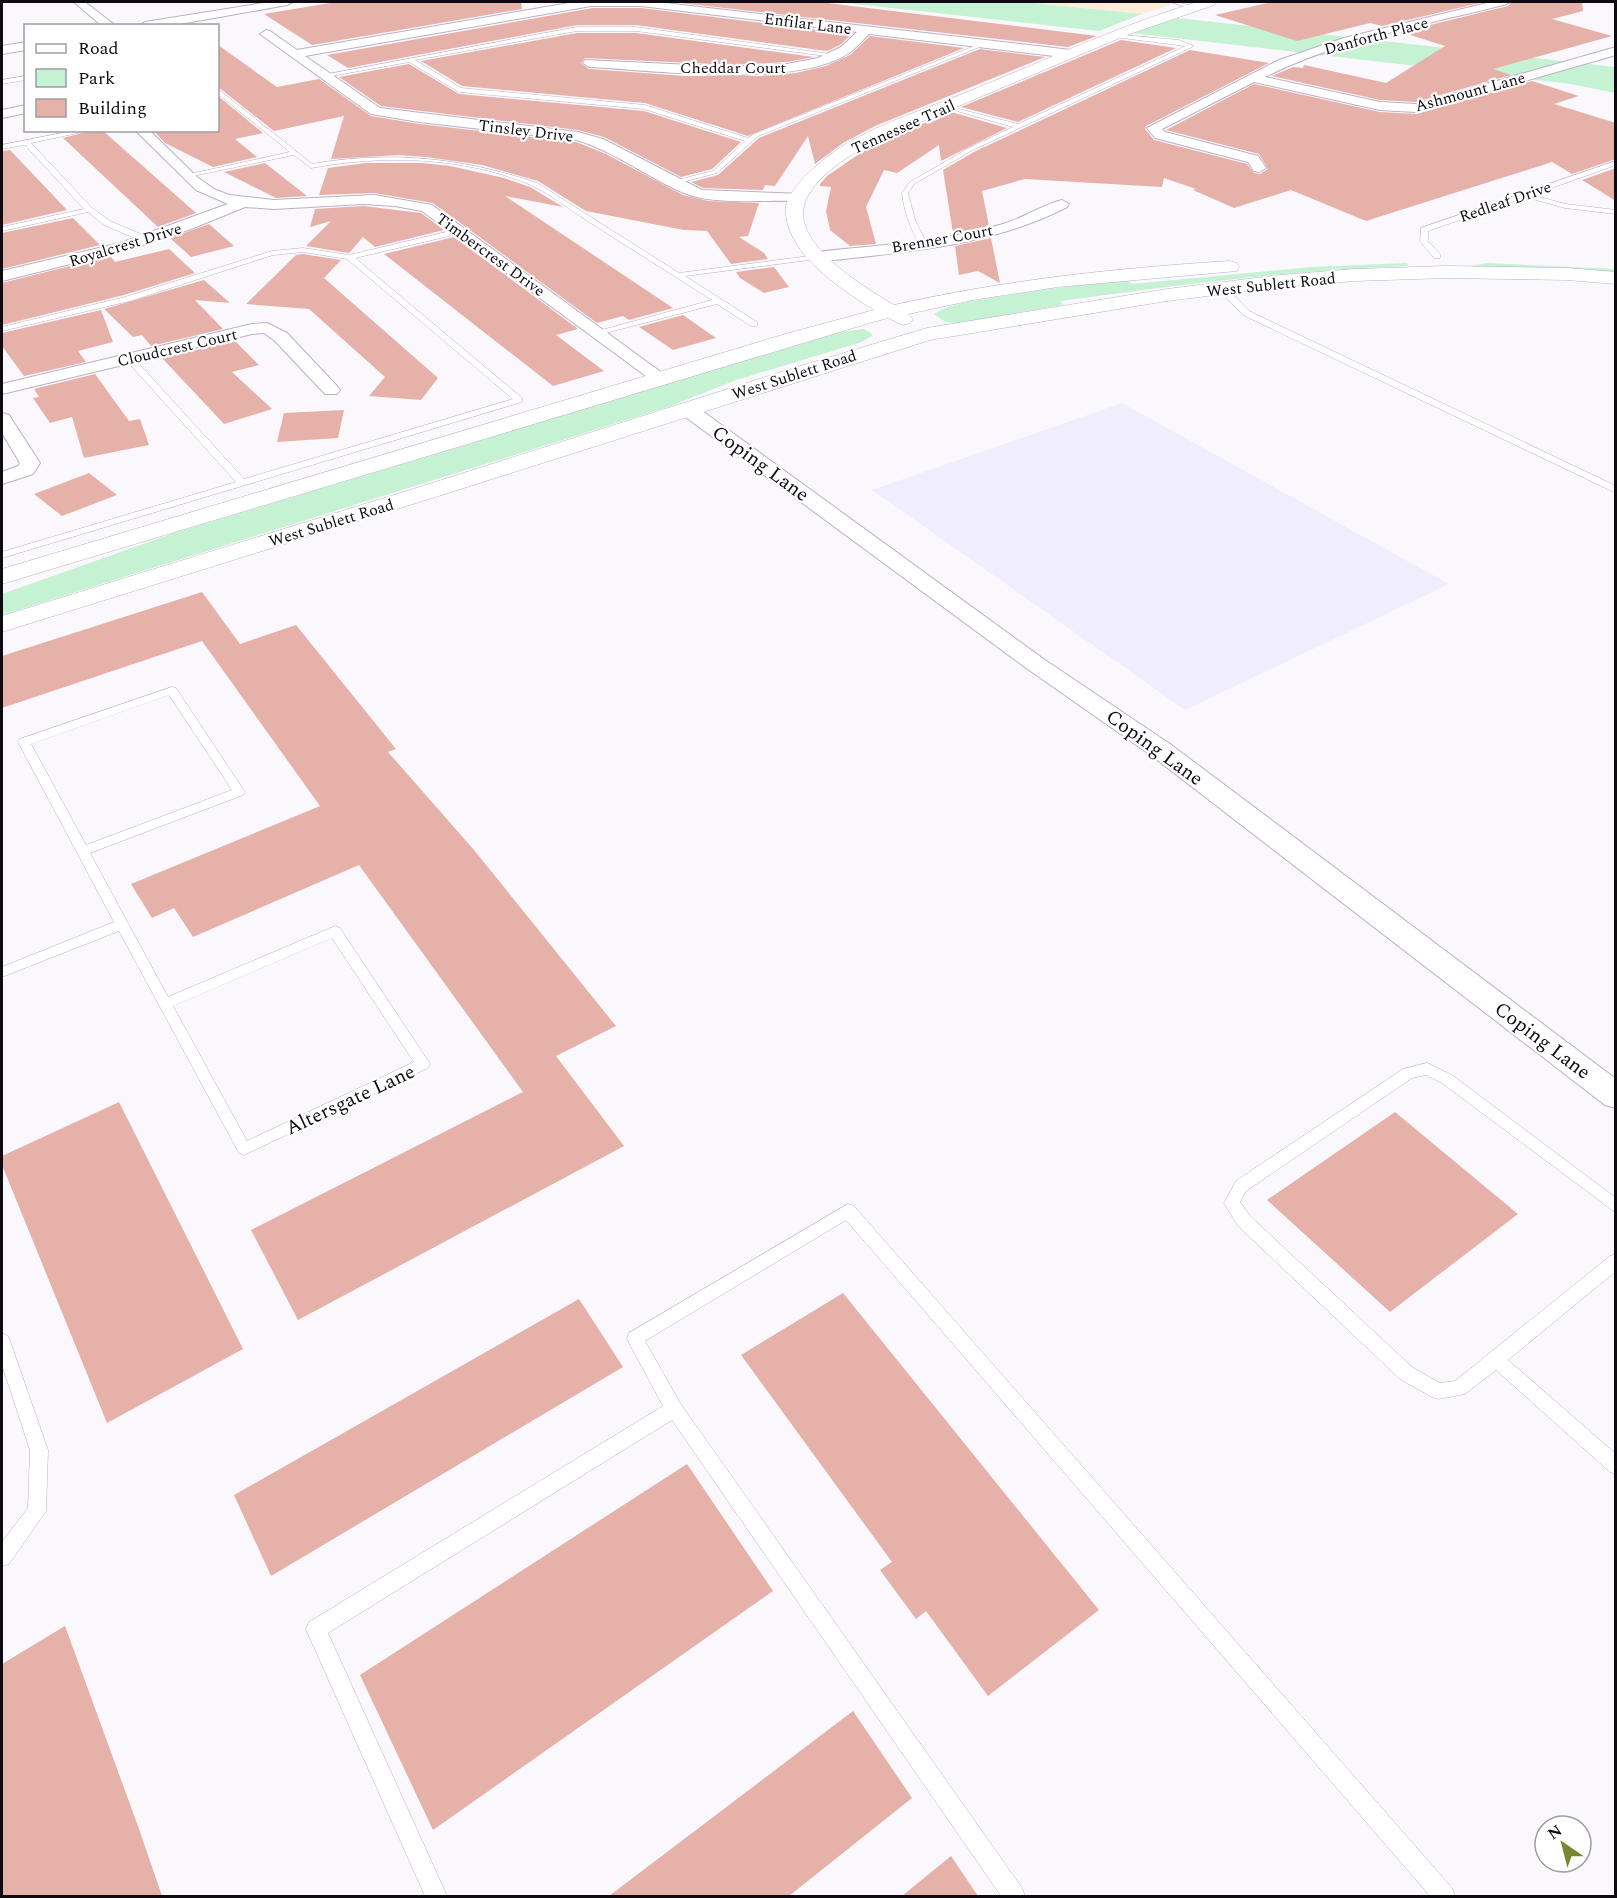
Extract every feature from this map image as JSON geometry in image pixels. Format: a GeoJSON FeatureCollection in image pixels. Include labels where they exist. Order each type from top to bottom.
{"type":"FeatureCollection","features":[{"type":"Feature","properties":{"kind":"main road","name":"Tennessee Trail"},"geometry":{"type":"LineString","coordinates":[[798,197],[835,159],[852,147],[1114,35],[1209,2]]}},
{"type":"Feature","properties":{"kind":"main road"},"geometry":{"type":"LineString","coordinates":[[798,197],[795,207],[799,230],[808,249],[840,278],[927,334]]}},
{"type":"Feature","properties":{"kind":"main road","name":"West Sublett Road"},"geometry":{"type":"LineString","coordinates":[[2,576],[796,337],[890,312],[995,291],[1150,272],[1442,264],[1548,258],[1616,262]]}},
{"type":"Feature","properties":{"kind":"main road","name":"West Sublett Road"},"geometry":{"type":"LineString","coordinates":[[2,624],[814,367],[927,334],[1222,288],[1442,264],[1616,278]]}},
{"type":"Feature","properties":{"kind":"street"},"geometry":{"type":"LineString","coordinates":[[80,2],[108,24]]}},
{"type":"Feature","properties":{"kind":"street"},"geometry":{"type":"LineString","coordinates":[[157,24],[286,2]]}},
{"type":"Feature","properties":{"kind":"street","name":"Danforth Place"},"geometry":{"type":"LineString","coordinates":[[1259,168],[1252,159],[1160,135],[1154,129],[1283,63],[1348,41],[1503,2]]}},
{"type":"Feature","properties":{"kind":"street","name":"Enfilar Lane"},"geometry":{"type":"LineString","coordinates":[[296,54],[591,3],[641,3],[1071,54]]}},
{"type":"Feature","properties":{"kind":"street","name":"Cheddar Court"},"geometry":{"type":"LineString","coordinates":[[589,63],[763,70],[804,66],[822,62],[845,50],[866,30]]}},
{"type":"Feature","properties":{"kind":"street","name":"Tinsley Drive"},"geometry":{"type":"LineString","coordinates":[[266,34],[376,111],[578,136],[598,142],[701,194],[798,197]]}},
{"type":"Feature","properties":{"kind":"street"},"geometry":{"type":"LineString","coordinates":[[2,50],[24,46]]}},
{"type":"Feature","properties":{"kind":"street","name":"Ashmount Lane"},"geometry":{"type":"LineString","coordinates":[[1252,78],[1380,106],[1416,108],[1616,51]]}},
{"type":"Feature","properties":{"kind":"street"},"geometry":{"type":"LineString","coordinates":[[2,114],[24,109]]}},
{"type":"Feature","properties":{"kind":"street","name":"Timbercrest Drive"},"geometry":{"type":"LineString","coordinates":[[143,132],[208,191],[244,202],[288,204],[371,199],[409,203],[427,208],[660,378]]}},
{"type":"Feature","properties":{"kind":"street","name":"Royalcrest Drive"},"geometry":{"type":"LineString","coordinates":[[2,276],[71,261],[147,240],[209,218],[244,202]]}},
{"type":"Feature","properties":{"kind":"street","name":"Brenner Court"},"geometry":{"type":"LineString","coordinates":[[817,257],[963,238],[1046,214],[1062,204]]}},
{"type":"Feature","properties":{"kind":"street","name":"Cloudcrest Court"},"geometry":{"type":"LineString","coordinates":[[2,389],[252,329],[267,328],[281,337],[331,390]]}},
{"type":"Feature","properties":{"kind":"street","name":"Coping Lane"},"geometry":{"type":"LineString","coordinates":[[687,409],[1037,665],[1161,750],[1616,1096]]}},
{"type":"Feature","properties":{"kind":"street"},"geometry":{"type":"LineString","coordinates":[[2,419],[30,463],[26,470],[2,478]]}},
{"type":"Feature","properties":{"kind":"lane"},"geometry":{"type":"LineString","coordinates":[[1174,2],[1191,7]]}},
{"type":"Feature","properties":{"kind":"lane"},"geometry":{"type":"LineString","coordinates":[[326,75],[577,29],[636,29],[834,55]]}},
{"type":"Feature","properties":{"kind":"lane"},"geometry":{"type":"LineString","coordinates":[[923,244],[906,201],[905,193],[912,183],[937,167],[1017,126],[1191,46],[1179,42],[1114,35]]}},
{"type":"Feature","properties":{"kind":"lane"},"geometry":{"type":"LineString","coordinates":[[675,182],[715,172],[756,135],[984,44]]}},
{"type":"Feature","properties":{"kind":"lane"},"geometry":{"type":"LineString","coordinates":[[410,60],[459,90],[645,107],[750,141]]}},
{"type":"Feature","properties":{"kind":"lane"},"geometry":{"type":"LineString","coordinates":[[2,82],[24,78]]}},
{"type":"Feature","properties":{"kind":"lane"},"geometry":{"type":"LineString","coordinates":[[219,92],[311,166],[397,159],[478,166],[510,174],[535,184],[754,324]]}},
{"type":"Feature","properties":{"kind":"lane"},"geometry":{"type":"LineString","coordinates":[[945,106],[1017,126]]}},
{"type":"Feature","properties":{"kind":"lane"},"geometry":{"type":"LineString","coordinates":[[2,147],[79,132]]}},
{"type":"Feature","properties":{"kind":"lane"},"geometry":{"type":"LineString","coordinates":[[27,143],[89,210],[107,223],[147,240]]}},
{"type":"Feature","properties":{"kind":"lane"},"geometry":{"type":"LineString","coordinates":[[190,176],[295,153]]}},
{"type":"Feature","properties":{"kind":"lane","name":"Redleaf Drive"},"geometry":{"type":"LineString","coordinates":[[1442,264],[1424,241],[1424,230],[1616,163]]}},
{"type":"Feature","properties":{"kind":"lane"},"geometry":{"type":"LineString","coordinates":[[1523,194],[1565,206],[1616,213]]}},
{"type":"Feature","properties":{"kind":"lane"},"geometry":{"type":"LineString","coordinates":[[2,229],[89,210]]}},
{"type":"Feature","properties":{"kind":"lane"},"geometry":{"type":"LineString","coordinates":[[2,329],[127,299],[272,253],[303,250],[349,257],[459,231]]}},
{"type":"Feature","properties":{"kind":"lane"},"geometry":{"type":"LineString","coordinates":[[2,555],[519,400],[349,257]]}},
{"type":"Feature","properties":{"kind":"lane"},"geometry":{"type":"LineString","coordinates":[[678,275],[817,257]]}},
{"type":"Feature","properties":{"kind":"lane"},"geometry":{"type":"LineString","coordinates":[[1222,288],[1246,313],[1616,490]]}},
{"type":"Feature","properties":{"kind":"lane"},"geometry":{"type":"LineString","coordinates":[[601,333],[718,301]]}},
{"type":"Feature","properties":{"kind":"lane"},"geometry":{"type":"LineString","coordinates":[[129,358],[242,483]]}},
{"type":"Feature","properties":{"kind":"lane","name":"Altersgate Lane"},"geometry":{"type":"LineString","coordinates":[[83,851],[239,792],[172,690],[24,742],[120,925],[244,1149],[423,1064],[335,931],[164,1004]]}},
{"type":"Feature","properties":{"kind":"lane"},"geometry":{"type":"LineString","coordinates":[[2,972],[120,925]]}},
{"type":"Feature","properties":{"kind":"lane"},"geometry":{"type":"LineString","coordinates":[[1616,1207],[1447,1079],[1427,1069],[1408,1073],[1241,1186],[1232,1203],[1245,1221],[1406,1373],[1438,1391],[1459,1388],[1616,1261]]}},
{"type":"Feature","properties":{"kind":"lane"},"geometry":{"type":"LineString","coordinates":[[1014,1896],[674,1409],[635,1338],[848,1211],[1444,1896]]}},
{"type":"Feature","properties":{"kind":"lane"},"geometry":{"type":"LineString","coordinates":[[2,1341],[39,1450],[37,1511],[2,1557]]}},
{"type":"Feature","properties":{"kind":"lane"},"geometry":{"type":"LineString","coordinates":[[1496,1360],[1616,1466]]}},
{"type":"Feature","properties":{"kind":"lane"},"geometry":{"type":"LineString","coordinates":[[436,1896],[316,1629],[674,1409]]}},
{"type":"Feature","properties":{"kind":"shaded area"},"geometry":{"type":"Polygon","coordinates":[[[1023,2],[1180,2],[1142,14],[1023,2]]]}},
{"type":"Feature","properties":{"kind":"shaded area"},"geometry":{"type":"Polygon","coordinates":[[[1122,403],[1449,584],[1185,710],[872,490],[1122,403]]]}},
{"type":"Feature","properties":{"kind":"green space"},"geometry":{"type":"Polygon","coordinates":[[[837,2],[1023,2],[1142,14],[1099,31],[837,2]]]}},
{"type":"Feature","properties":{"kind":"green space"},"geometry":{"type":"Polygon","coordinates":[[[1178,18],[1615,67],[1615,93],[1571,84],[1132,33],[1178,18]]]}},
{"type":"Feature","properties":{"kind":"green space"},"geometry":{"type":"Polygon","coordinates":[[[1407,263],[1408,266],[1278,275],[1104,295],[1060,301],[1063,305],[957,323],[945,322],[934,314],[956,304],[972,301],[1127,280],[1132,284],[1312,267],[1407,263]]]}},
{"type":"Feature","properties":{"kind":"green space"},"geometry":{"type":"Polygon","coordinates":[[[1488,263],[1615,269],[1615,276],[1471,266],[1488,263]]]}},
{"type":"Feature","properties":{"kind":"green space"},"geometry":{"type":"Polygon","coordinates":[[[864,329],[873,335],[862,342],[736,380],[668,407],[2,615],[2,594],[174,533],[839,332],[864,329]]]}},
{"type":"Feature","properties":{"kind":"building"},"geometry":{"type":"Polygon","coordinates":[[[336,2],[521,2],[522,9],[312,45],[264,14],[336,2]]]}},
{"type":"Feature","properties":{"kind":"building"},"geometry":{"type":"Polygon","coordinates":[[[672,2],[819,2],[1097,36],[1068,47],[672,2]]]}},
{"type":"Feature","properties":{"kind":"building"},"geometry":{"type":"Polygon","coordinates":[[[1272,2],[1484,2],[1382,26],[1370,23],[1297,41],[1215,15],[1272,2]]]}},
{"type":"Feature","properties":{"kind":"building"},"geometry":{"type":"Polygon","coordinates":[[[1511,2],[1582,2],[1583,11],[1552,19],[1612,36],[1493,69],[1511,75],[1416,102],[1380,100],[1272,76],[1293,67],[1303,68],[1304,65],[1386,83],[1445,46],[1401,32],[1508,6],[1511,2]]]}},
{"type":"Feature","properties":{"kind":"building"},"geometry":{"type":"Polygon","coordinates":[[[593,8],[641,8],[852,34],[840,45],[827,51],[636,25],[577,25],[348,68],[327,55],[593,8]]]}},
{"type":"Feature","properties":{"kind":"building"},"geometry":{"type":"Polygon","coordinates":[[[577,33],[636,33],[814,57],[787,62],[734,65],[585,58],[581,63],[589,69],[685,76],[760,76],[796,73],[826,66],[850,55],[870,36],[964,48],[748,136],[645,103],[462,86],[421,61],[577,33]]]}},
{"type":"Feature","properties":{"kind":"building"},"geometry":{"type":"Polygon","coordinates":[[[1121,40],[1176,48],[1018,122],[961,107],[1121,40]]]}},
{"type":"Feature","properties":{"kind":"building"},"geometry":{"type":"Polygon","coordinates":[[[219,46],[277,87],[319,79],[371,116],[419,124],[576,142],[604,153],[683,195],[708,201],[759,203],[748,236],[739,237],[764,253],[768,259],[731,264],[707,231],[684,230],[586,211],[538,181],[482,165],[398,155],[331,159],[344,116],[274,131],[219,88],[219,46]]]}},
{"type":"Feature","properties":{"kind":"building"},"geometry":{"type":"Polygon","coordinates":[[[980,49],[1045,57],[875,126],[843,143],[815,164],[808,136],[775,186],[765,185],[763,190],[703,188],[691,182],[718,175],[759,138],[980,49]]]}},
{"type":"Feature","properties":{"kind":"building"},"geometry":{"type":"Polygon","coordinates":[[[1190,50],[1269,63],[1146,126],[1145,129],[1154,140],[1247,164],[1254,173],[1260,174],[1268,169],[1259,154],[1166,130],[1254,84],[1380,112],[1416,114],[1532,81],[1579,96],[1554,104],[1616,123],[1616,159],[1572,174],[1552,162],[1366,221],[1291,190],[1234,208],[1193,190],[1196,189],[1164,178],[1162,187],[1025,179],[982,191],[989,226],[953,233],[943,170],[974,152],[1190,50]]]}},
{"type":"Feature","properties":{"kind":"building"},"geometry":{"type":"Polygon","coordinates":[[[409,64],[459,94],[644,111],[741,142],[712,169],[681,177],[604,137],[578,130],[381,106],[339,77],[409,64]]]}},
{"type":"Feature","properties":{"kind":"building"},"geometry":{"type":"Polygon","coordinates":[[[219,97],[263,133],[235,139],[257,157],[213,167],[165,143],[155,132],[219,132],[219,97]]]}},
{"type":"Feature","properties":{"kind":"building"},"geometry":{"type":"Polygon","coordinates":[[[951,112],[1007,128],[941,161],[939,145],[897,173],[884,170],[866,207],[876,244],[850,246],[830,230],[826,211],[831,187],[820,186],[827,176],[872,145],[951,112]]]}},
{"type":"Feature","properties":{"kind":"building"},"geometry":{"type":"Polygon","coordinates":[[[86,132],[104,132],[196,213],[158,227],[63,138],[86,132]]]}},
{"type":"Feature","properties":{"kind":"building"},"geometry":{"type":"Polygon","coordinates":[[[10,150],[67,210],[2,225],[2,151],[10,150]]]}},
{"type":"Feature","properties":{"kind":"building"},"geometry":{"type":"Polygon","coordinates":[[[265,163],[307,196],[276,198],[224,172],[265,163]]]}},
{"type":"Feature","properties":{"kind":"building"},"geometry":{"type":"Polygon","coordinates":[[[366,163],[422,163],[450,166],[504,178],[530,187],[563,207],[505,196],[673,308],[629,320],[623,316],[597,323],[433,203],[374,193],[319,195],[328,168],[366,163]]]}},
{"type":"Feature","properties":{"kind":"building"},"geometry":{"type":"Polygon","coordinates":[[[1616,168],[1616,201],[1582,180],[1616,168]]]}},
{"type":"Feature","properties":{"kind":"building"},"geometry":{"type":"Polygon","coordinates":[[[363,206],[421,213],[444,230],[375,247],[363,237],[349,253],[306,246],[331,221],[310,227],[315,209],[363,206]]]}},
{"type":"Feature","properties":{"kind":"building"},"geometry":{"type":"Polygon","coordinates":[[[73,218],[100,245],[2,269],[2,233],[73,218]]]}},
{"type":"Feature","properties":{"kind":"building"},"geometry":{"type":"Polygon","coordinates":[[[209,224],[234,246],[191,257],[170,238],[209,224]]]}},
{"type":"Feature","properties":{"kind":"building"},"geometry":{"type":"Polygon","coordinates":[[[454,237],[578,329],[556,335],[604,371],[553,386],[384,254],[454,237]]]}},
{"type":"Feature","properties":{"kind":"building"},"geometry":{"type":"Polygon","coordinates":[[[991,238],[1000,283],[978,271],[959,275],[955,246],[991,238]]]}},
{"type":"Feature","properties":{"kind":"building"},"geometry":{"type":"Polygon","coordinates":[[[169,249],[195,273],[124,295],[2,325],[2,283],[110,256],[115,262],[169,249]]]}},
{"type":"Feature","properties":{"kind":"building"},"geometry":{"type":"Polygon","coordinates":[[[296,255],[341,260],[324,278],[438,378],[421,400],[369,396],[385,377],[309,309],[246,304],[296,255]]]}},
{"type":"Feature","properties":{"kind":"building"},"geometry":{"type":"Polygon","coordinates":[[[774,267],[789,287],[764,293],[740,278],[736,272],[774,267]]]}},
{"type":"Feature","properties":{"kind":"building"},"geometry":{"type":"Polygon","coordinates":[[[204,280],[230,303],[195,300],[223,329],[151,346],[142,335],[133,337],[104,309],[204,280]]]}},
{"type":"Feature","properties":{"kind":"building"},"geometry":{"type":"Polygon","coordinates":[[[101,310],[113,342],[78,351],[86,362],[24,376],[2,346],[2,333],[101,310]]]}},
{"type":"Feature","properties":{"kind":"building"},"geometry":{"type":"Polygon","coordinates":[[[683,315],[716,338],[673,350],[639,327],[683,315]]]}},
{"type":"Feature","properties":{"kind":"building"},"geometry":{"type":"Polygon","coordinates":[[[235,341],[259,365],[232,372],[272,409],[224,424],[162,358],[235,341]]]}},
{"type":"Feature","properties":{"kind":"building"},"geometry":{"type":"Polygon","coordinates":[[[95,374],[129,421],[140,419],[149,445],[84,458],[72,417],[50,423],[33,398],[39,397],[34,389],[95,374]]]}},
{"type":"Feature","properties":{"kind":"building"},"geometry":{"type":"Polygon","coordinates":[[[344,410],[338,438],[277,442],[284,413],[344,410]]]}},
{"type":"Feature","properties":{"kind":"building"},"geometry":{"type":"Polygon","coordinates":[[[89,473],[117,495],[62,516],[34,494],[89,473]]]}},
{"type":"Feature","properties":{"kind":"building"},"geometry":{"type":"Polygon","coordinates":[[[202,592],[240,644],[296,625],[396,749],[388,752],[474,850],[616,1026],[556,1056],[624,1146],[298,1320],[251,1230],[523,1092],[359,865],[193,937],[174,908],[152,918],[131,884],[320,806],[202,641],[2,708],[2,656],[202,592]]]}},
{"type":"Feature","properties":{"kind":"building"},"geometry":{"type":"Polygon","coordinates":[[[119,1102],[243,1349],[107,1423],[2,1165],[2,1156],[119,1102]]]}},
{"type":"Feature","properties":{"kind":"building"},"geometry":{"type":"Polygon","coordinates":[[[1395,1112],[1518,1214],[1390,1312],[1267,1200],[1395,1112]]]}},
{"type":"Feature","properties":{"kind":"building"},"geometry":{"type":"Polygon","coordinates":[[[843,1293],[1099,1610],[988,1696],[926,1611],[916,1619],[880,1570],[892,1562],[741,1355],[843,1293]]]}},
{"type":"Feature","properties":{"kind":"building"},"geometry":{"type":"Polygon","coordinates":[[[579,1299],[623,1367],[271,1576],[234,1495],[579,1299]]]}},
{"type":"Feature","properties":{"kind":"building"},"geometry":{"type":"Polygon","coordinates":[[[687,1464],[773,1591],[433,1830],[360,1675],[687,1464]]]}},
{"type":"Feature","properties":{"kind":"building"},"geometry":{"type":"Polygon","coordinates":[[[65,1626],[162,1896],[2,1896],[2,1664],[65,1626]]]}},
{"type":"Feature","properties":{"kind":"building"},"geometry":{"type":"Polygon","coordinates":[[[853,1711],[912,1798],[789,1896],[609,1896],[853,1711]]]}},
{"type":"Feature","properties":{"kind":"building"},"geometry":{"type":"Polygon","coordinates":[[[951,1856],[978,1896],[902,1896],[951,1856]]]}}]}
